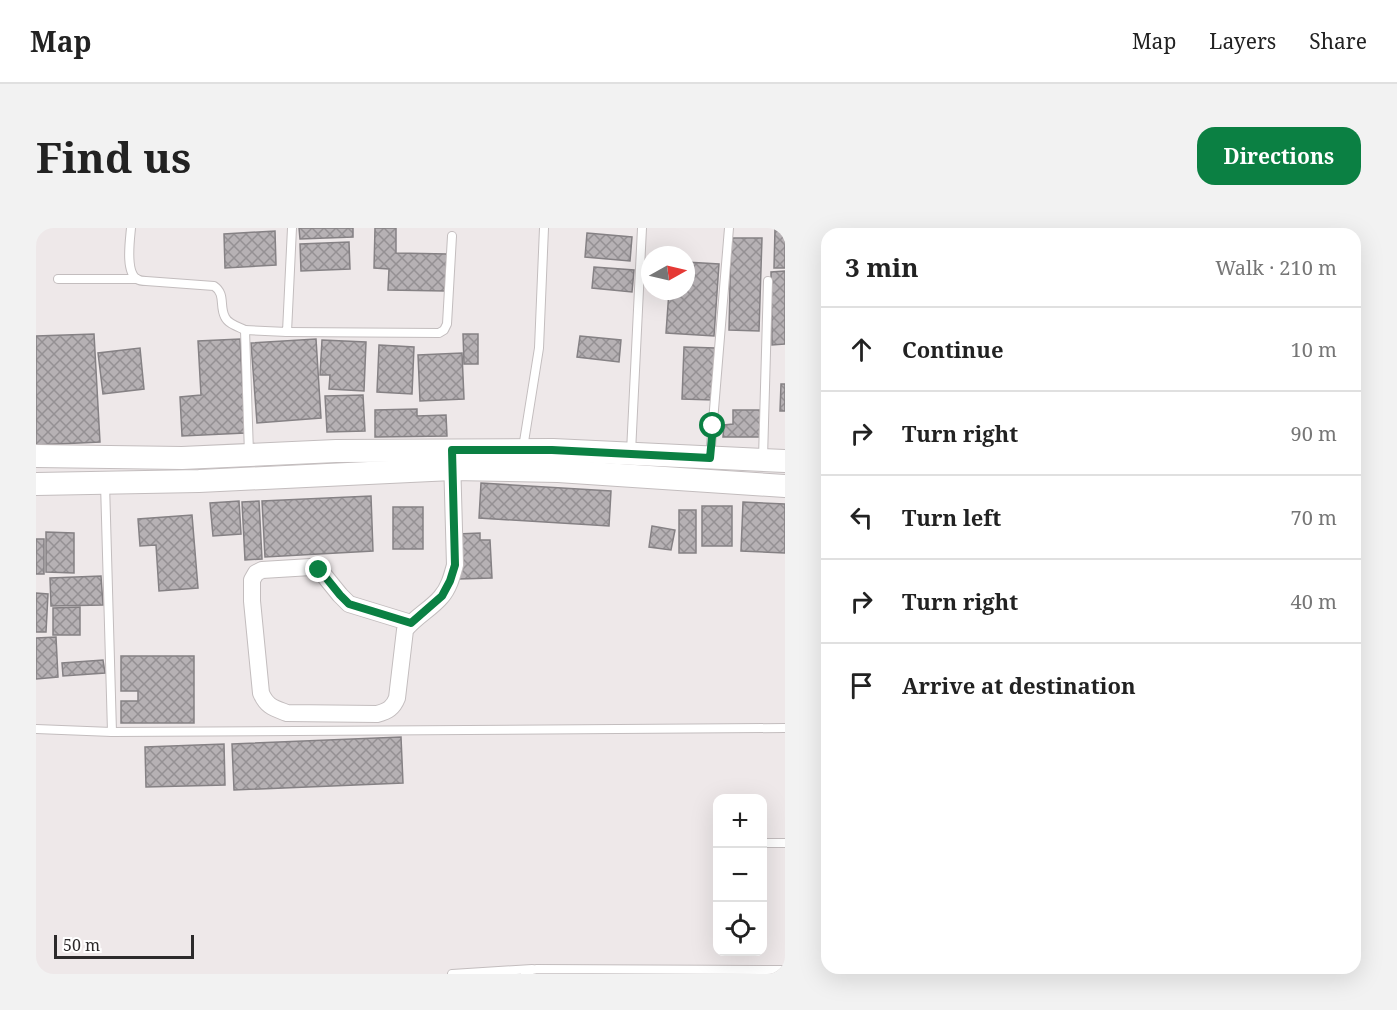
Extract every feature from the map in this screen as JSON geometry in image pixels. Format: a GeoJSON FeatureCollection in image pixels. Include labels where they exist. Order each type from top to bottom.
{"type":"FeatureCollection","features":[{"type":"Feature","properties":{"kind":"main road"},"geometry":{"type":"LineString","coordinates":[[36,484],[249,478],[452,459],[522,450],[774,460]]}},
{"type":"Feature","properties":{"kind":"main road"},"geometry":{"type":"LineString","coordinates":[[36,456],[182,458],[336,451],[452,459],[558,471],[785,486]]}},
{"type":"Feature","properties":{"kind":"main road"},"geometry":{"type":"LineString","coordinates":[[249,455],[249,478]]}},
{"type":"Feature","properties":{"kind":"street"},"geometry":{"type":"LineString","coordinates":[[411,623],[349,604],[323,574],[311,567],[262,570],[256,573],[252,580],[252,601],[261,693],[265,702],[287,713],[377,714],[394,706],[397,698],[405,630],[442,596],[455,565],[452,459]]}},
{"type":"Feature","properties":{"kind":"lane"},"geometry":{"type":"LineString","coordinates":[[131,228],[130,265],[131,273],[137,279]]}},
{"type":"Feature","properties":{"kind":"lane"},"geometry":{"type":"LineString","coordinates":[[287,332],[292,228]]}},
{"type":"Feature","properties":{"kind":"lane"},"geometry":{"type":"LineString","coordinates":[[522,450],[539,348],[544,228]]}},
{"type":"Feature","properties":{"kind":"lane"},"geometry":{"type":"LineString","coordinates":[[631,454],[642,228]]}},
{"type":"Feature","properties":{"kind":"lane"},"geometry":{"type":"LineString","coordinates":[[710,458],[729,228]]}},
{"type":"Feature","properties":{"kind":"lane"},"geometry":{"type":"LineString","coordinates":[[58,279],[137,279],[214,286],[219,289],[222,296],[224,316],[229,322],[246,330],[439,333],[447,324],[452,236]]}},
{"type":"Feature","properties":{"kind":"lane"},"geometry":{"type":"LineString","coordinates":[[768,281],[774,460]]}},
{"type":"Feature","properties":{"kind":"lane"},"geometry":{"type":"LineString","coordinates":[[246,330],[249,455]]}},
{"type":"Feature","properties":{"kind":"lane"},"geometry":{"type":"LineString","coordinates":[[105,483],[112,732]]}},
{"type":"Feature","properties":{"kind":"lane"},"geometry":{"type":"LineString","coordinates":[[36,729],[112,732],[785,728]]}},
{"type":"Feature","properties":{"kind":"lane"},"geometry":{"type":"LineString","coordinates":[[767,843],[785,843]]}},
{"type":"Feature","properties":{"kind":"lane"},"geometry":{"type":"LineString","coordinates":[[525,974],[527,971],[537,969]]}},
{"type":"Feature","properties":{"kind":"lane"},"geometry":{"type":"LineString","coordinates":[[452,974],[537,969],[739,972],[785,970]]}},
{"type":"Feature","properties":{"kind":"building"},"geometry":{"type":"Polygon","coordinates":[[[299,228],[353,228],[353,237],[300,239],[299,228]]]}},
{"type":"Feature","properties":{"kind":"building"},"geometry":{"type":"Polygon","coordinates":[[[375,228],[396,228],[396,253],[447,254],[445,291],[388,290],[389,269],[374,268],[375,228]]]}},
{"type":"Feature","properties":{"kind":"building"},"geometry":{"type":"Polygon","coordinates":[[[775,228],[785,228],[785,268],[774,268],[775,228]]]}},
{"type":"Feature","properties":{"kind":"building"},"geometry":{"type":"Polygon","coordinates":[[[275,231],[276,265],[225,268],[224,234],[275,231]]]}},
{"type":"Feature","properties":{"kind":"building"},"geometry":{"type":"Polygon","coordinates":[[[587,233],[632,237],[630,261],[585,257],[587,233]]]}},
{"type":"Feature","properties":{"kind":"building"},"geometry":{"type":"Polygon","coordinates":[[[731,238],[762,238],[759,331],[729,330],[731,238]]]}},
{"type":"Feature","properties":{"kind":"building"},"geometry":{"type":"Polygon","coordinates":[[[349,242],[350,269],[301,271],[300,244],[349,242]]]}},
{"type":"Feature","properties":{"kind":"building"},"geometry":{"type":"Polygon","coordinates":[[[695,263],[719,264],[714,336],[666,333],[668,300],[695,300],[695,263]]]}},
{"type":"Feature","properties":{"kind":"building"},"geometry":{"type":"Polygon","coordinates":[[[594,267],[634,270],[632,292],[592,288],[594,267]]]}},
{"type":"Feature","properties":{"kind":"building"},"geometry":{"type":"Polygon","coordinates":[[[785,271],[785,344],[772,345],[771,272],[785,271]]]}},
{"type":"Feature","properties":{"kind":"building"},"geometry":{"type":"Polygon","coordinates":[[[94,334],[100,442],[36,445],[36,336],[94,334]]]}},
{"type":"Feature","properties":{"kind":"building"},"geometry":{"type":"Polygon","coordinates":[[[463,334],[478,334],[478,364],[464,364],[463,334]]]}},
{"type":"Feature","properties":{"kind":"building"},"geometry":{"type":"Polygon","coordinates":[[[580,336],[621,340],[619,362],[577,357],[580,336]]]}},
{"type":"Feature","properties":{"kind":"building"},"geometry":{"type":"Polygon","coordinates":[[[240,339],[245,433],[182,436],[180,397],[201,395],[198,341],[240,339]]]}},
{"type":"Feature","properties":{"kind":"building"},"geometry":{"type":"Polygon","coordinates":[[[316,339],[321,418],[257,423],[251,343],[316,339]]]}},
{"type":"Feature","properties":{"kind":"building"},"geometry":{"type":"Polygon","coordinates":[[[322,340],[366,342],[364,391],[329,389],[330,375],[320,375],[322,340]]]}},
{"type":"Feature","properties":{"kind":"building"},"geometry":{"type":"Polygon","coordinates":[[[379,345],[414,347],[412,394],[377,392],[379,345]]]}},
{"type":"Feature","properties":{"kind":"building"},"geometry":{"type":"Polygon","coordinates":[[[684,347],[715,348],[713,400],[682,399],[684,347]]]}},
{"type":"Feature","properties":{"kind":"building"},"geometry":{"type":"Polygon","coordinates":[[[140,348],[144,389],[103,394],[98,353],[140,348]]]}},
{"type":"Feature","properties":{"kind":"building"},"geometry":{"type":"Polygon","coordinates":[[[462,353],[464,399],[420,401],[418,355],[462,353]]]}},
{"type":"Feature","properties":{"kind":"building"},"geometry":{"type":"Polygon","coordinates":[[[781,384],[785,384],[785,411],[780,411],[781,384]]]}},
{"type":"Feature","properties":{"kind":"building"},"geometry":{"type":"Polygon","coordinates":[[[363,395],[365,431],[327,432],[325,396],[363,395]]]}},
{"type":"Feature","properties":{"kind":"building"},"geometry":{"type":"Polygon","coordinates":[[[417,409],[417,416],[446,415],[447,436],[375,437],[375,410],[417,409]]]}},
{"type":"Feature","properties":{"kind":"building"},"geometry":{"type":"Polygon","coordinates":[[[733,410],[763,410],[763,437],[723,437],[724,425],[733,424],[733,410]]]}},
{"type":"Feature","properties":{"kind":"building"},"geometry":{"type":"Polygon","coordinates":[[[481,483],[611,491],[609,526],[479,518],[481,483]]]}},
{"type":"Feature","properties":{"kind":"building"},"geometry":{"type":"Polygon","coordinates":[[[371,496],[373,551],[265,557],[262,501],[371,496]]]}},
{"type":"Feature","properties":{"kind":"building"},"geometry":{"type":"Polygon","coordinates":[[[239,501],[241,534],[213,536],[210,503],[239,501]]]}},
{"type":"Feature","properties":{"kind":"building"},"geometry":{"type":"Polygon","coordinates":[[[259,501],[262,559],[245,560],[242,502],[259,501]]]}},
{"type":"Feature","properties":{"kind":"building"},"geometry":{"type":"Polygon","coordinates":[[[743,502],[785,504],[785,553],[741,551],[743,502]]]}},
{"type":"Feature","properties":{"kind":"building"},"geometry":{"type":"Polygon","coordinates":[[[702,506],[732,506],[732,546],[702,546],[702,506]]]}},
{"type":"Feature","properties":{"kind":"building"},"geometry":{"type":"Polygon","coordinates":[[[393,507],[423,507],[423,549],[393,549],[393,507]]]}},
{"type":"Feature","properties":{"kind":"building"},"geometry":{"type":"Polygon","coordinates":[[[679,510],[696,510],[696,553],[679,553],[679,510]]]}},
{"type":"Feature","properties":{"kind":"building"},"geometry":{"type":"Polygon","coordinates":[[[192,515],[198,588],[159,591],[156,545],[140,546],[138,519],[192,515]]]}},
{"type":"Feature","properties":{"kind":"building"},"geometry":{"type":"Polygon","coordinates":[[[652,526],[675,530],[671,550],[649,547],[652,526]]]}},
{"type":"Feature","properties":{"kind":"building"},"geometry":{"type":"Polygon","coordinates":[[[46,532],[74,533],[74,573],[46,572],[46,532]]]}},
{"type":"Feature","properties":{"kind":"building"},"geometry":{"type":"Polygon","coordinates":[[[480,533],[480,540],[490,540],[492,578],[459,579],[457,534],[480,533]]]}},
{"type":"Feature","properties":{"kind":"building"},"geometry":{"type":"Polygon","coordinates":[[[36,539],[44,539],[44,574],[36,574],[36,539]]]}},
{"type":"Feature","properties":{"kind":"building"},"geometry":{"type":"Polygon","coordinates":[[[101,576],[103,605],[51,606],[50,578],[101,576]]]}},
{"type":"Feature","properties":{"kind":"building"},"geometry":{"type":"Polygon","coordinates":[[[36,593],[48,594],[46,632],[36,632],[36,593]]]}},
{"type":"Feature","properties":{"kind":"building"},"geometry":{"type":"Polygon","coordinates":[[[80,607],[80,635],[53,635],[53,608],[80,607]]]}},
{"type":"Feature","properties":{"kind":"building"},"geometry":{"type":"Polygon","coordinates":[[[56,637],[58,677],[36,679],[36,638],[56,637]]]}},
{"type":"Feature","properties":{"kind":"building"},"geometry":{"type":"Polygon","coordinates":[[[121,656],[194,656],[194,723],[121,723],[121,701],[138,701],[138,691],[121,691],[121,656]]]}},
{"type":"Feature","properties":{"kind":"building"},"geometry":{"type":"Polygon","coordinates":[[[103,660],[105,673],[63,676],[62,663],[103,660]]]}},
{"type":"Feature","properties":{"kind":"building"},"geometry":{"type":"Polygon","coordinates":[[[401,737],[403,783],[234,790],[232,744],[401,737]]]}},
{"type":"Feature","properties":{"kind":"building"},"geometry":{"type":"Polygon","coordinates":[[[224,744],[225,785],[146,787],[145,747],[224,744]]]}},
{"type":"Feature","properties":{"kind":"route"},"geometry":{"type":"LineString","coordinates":[[319,570],[349,604],[411,623],[442,596],[455,565],[452,450],[552,450],[710,458],[713,426]]}}]}
